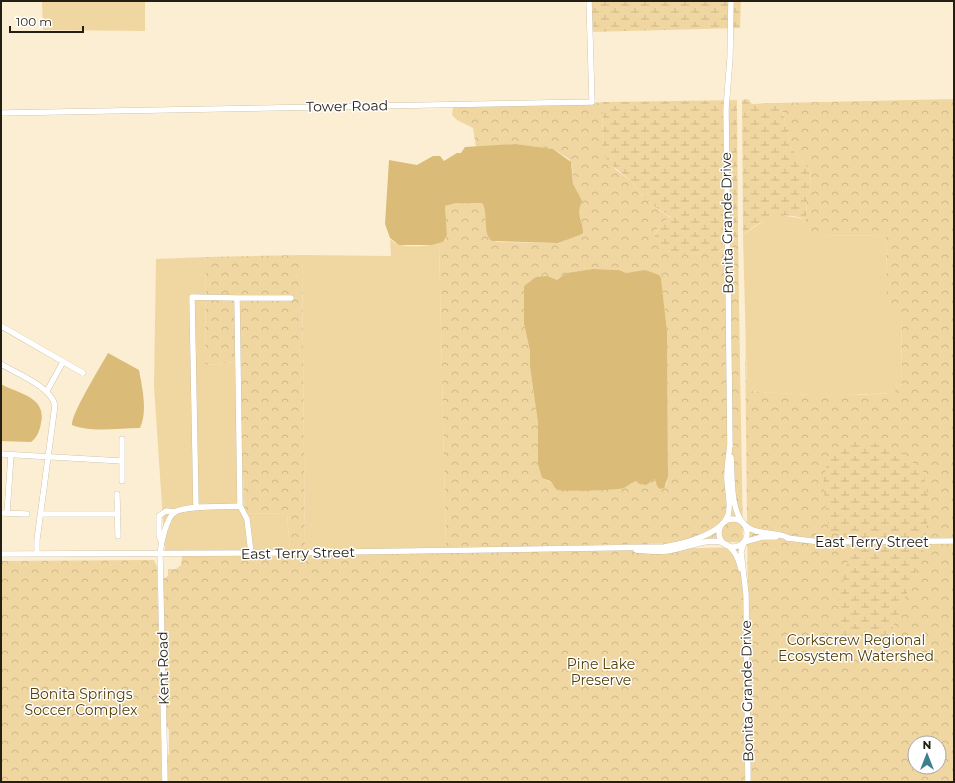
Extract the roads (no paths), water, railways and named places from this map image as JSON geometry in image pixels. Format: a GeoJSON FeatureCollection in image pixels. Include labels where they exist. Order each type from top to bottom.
{"type":"FeatureCollection","features":[{"type":"Feature","properties":{"kind":"street","name":"Tower Road"},"geometry":{"type":"LineString","coordinates":[[1,113],[592,102],[589,1]]}},
{"type":"Feature","properties":{"kind":"street","name":"Bonita Grande Drive"},"geometry":{"type":"LineString","coordinates":[[730,1],[730,58],[726,109],[730,444],[733,500],[738,515],[745,525]]}},
{"type":"Feature","properties":{"kind":"street"},"geometry":{"type":"LineString","coordinates":[[196,507],[192,297],[291,298]]}},
{"type":"Feature","properties":{"kind":"street"},"geometry":{"type":"LineString","coordinates":[[237,298],[240,506],[247,519],[251,553]]}},
{"type":"Feature","properties":{"kind":"street"},"geometry":{"type":"LineString","coordinates":[[1,326],[83,373]]}},
{"type":"Feature","properties":{"kind":"street"},"geometry":{"type":"LineString","coordinates":[[47,391],[63,362]]}},
{"type":"Feature","properties":{"kind":"street"},"geometry":{"type":"LineString","coordinates":[[1,364],[47,391],[54,399],[55,411],[40,514],[37,554]]}},
{"type":"Feature","properties":{"kind":"street"},"geometry":{"type":"LineString","coordinates":[[122,440],[122,481]]}},
{"type":"Feature","properties":{"kind":"street","name":"Bonita Grande Drive"},"geometry":{"type":"LineString","coordinates":[[723,524],[728,514],[727,474],[730,444]]}},
{"type":"Feature","properties":{"kind":"street"},"geometry":{"type":"LineString","coordinates":[[1,454],[122,461]]}},
{"type":"Feature","properties":{"kind":"street"},"geometry":{"type":"LineString","coordinates":[[11,455],[4,513],[27,514]]}},
{"type":"Feature","properties":{"kind":"street"},"geometry":{"type":"LineString","coordinates":[[117,494],[118,536]]}},
{"type":"Feature","properties":{"kind":"street"},"geometry":{"type":"LineString","coordinates":[[175,512],[167,520],[165,536],[161,540],[159,536],[159,516],[165,512],[175,512],[196,507],[240,506]]}},
{"type":"Feature","properties":{"kind":"street"},"geometry":{"type":"LineString","coordinates":[[165,512],[170,518]]}},
{"type":"Feature","properties":{"kind":"street"},"geometry":{"type":"LineString","coordinates":[[40,514],[118,514]]}},
{"type":"Feature","properties":{"kind":"street"},"geometry":{"type":"LineString","coordinates":[[736,519],[745,525],[747,534],[744,542],[737,546],[725,544],[720,534],[723,524],[728,520],[736,519]]}},
{"type":"Feature","properties":{"kind":"street","name":"East Terry Street"},"geometry":{"type":"LineString","coordinates":[[1,554],[160,554],[664,547],[676,545],[707,534],[723,524]]}},
{"type":"Feature","properties":{"kind":"street","name":"East Terry Street"},"geometry":{"type":"LineString","coordinates":[[745,525],[755,531],[783,535],[789,538]]}},
{"type":"Feature","properties":{"kind":"street","name":"East Terry Street"},"geometry":{"type":"LineString","coordinates":[[744,542],[762,537],[789,538],[821,542],[954,541]]}},
{"type":"Feature","properties":{"kind":"street","name":"Kent Road"},"geometry":{"type":"LineString","coordinates":[[161,540],[160,554],[165,782]]}},
{"type":"Feature","properties":{"kind":"street","name":"East Terry Street"},"geometry":{"type":"LineString","coordinates":[[596,548],[666,551],[711,540],[725,544]]}},
{"type":"Feature","properties":{"kind":"street","name":"Bonita Grande Drive"},"geometry":{"type":"LineString","coordinates":[[744,542],[741,552],[746,596],[748,782]]}},
{"type":"Feature","properties":{"kind":"street","name":"Bonita Grande Drive"},"geometry":{"type":"LineString","coordinates":[[725,544],[732,550],[740,563],[743,588],[746,596]]}},
{"type":"Feature","properties":{"kind":"park label","name":"Corkscrew Regional Ecosystem Watershed"},"geometry":{"type":"Point","coordinates":[856,648]}},
{"type":"Feature","properties":{"kind":"park label","name":"Pine Lake Preserve"},"geometry":{"type":"Point","coordinates":[601,672]}},
{"type":"Feature","properties":{"kind":"park label","name":"Bonita Springs Soccer Complex"},"geometry":{"type":"Point","coordinates":[81,702]}}]}
